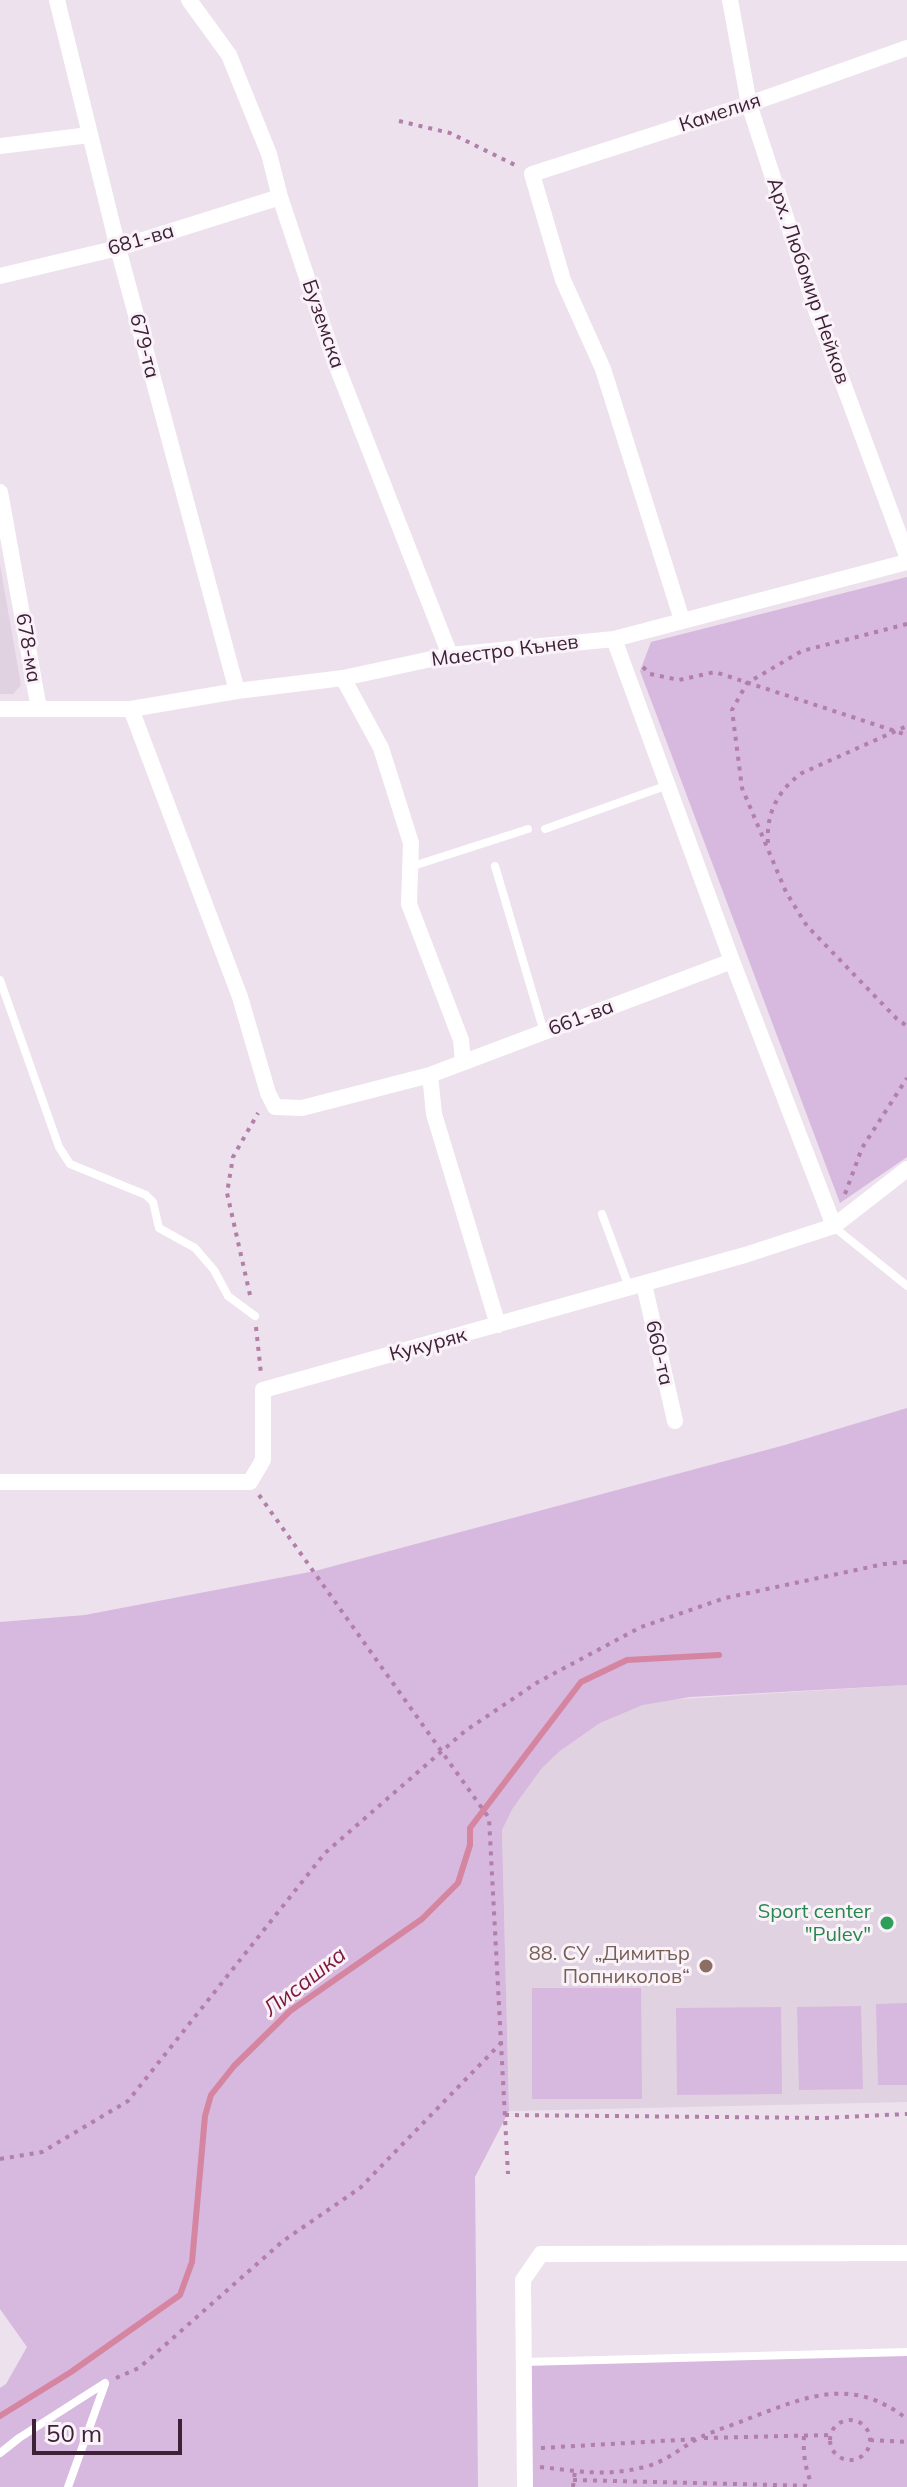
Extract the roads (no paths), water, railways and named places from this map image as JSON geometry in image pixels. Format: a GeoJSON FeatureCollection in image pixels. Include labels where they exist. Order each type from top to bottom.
{"type":"FeatureCollection","features":[{"type":"Feature","properties":{"kind":"street","name":"679-та"},"geometry":{"type":"LineString","coordinates":[[57,0],[118,248],[237,691]]}},
{"type":"Feature","properties":{"kind":"street","name":"Буземска"},"geometry":{"type":"LineString","coordinates":[[189,0],[229,55],[269,154],[280,197],[334,359],[450,655]]}},
{"type":"Feature","properties":{"kind":"street","name":"Арх. Любомир Нейков"},"geometry":{"type":"LineString","coordinates":[[730,0],[749,104],[817,313],[907,559]]}},
{"type":"Feature","properties":{"kind":"street","name":"Камелия"},"geometry":{"type":"LineString","coordinates":[[682,620],[603,369],[563,280],[532,174],[749,104],[907,48]]}},
{"type":"Feature","properties":{"kind":"street"},"geometry":{"type":"LineString","coordinates":[[0,146],[89,135]]}},
{"type":"Feature","properties":{"kind":"street","name":"681-ва"},"geometry":{"type":"LineString","coordinates":[[0,276],[118,248],[280,197]]}},
{"type":"Feature","properties":{"kind":"street","name":"678-ма"},"geometry":{"type":"LineString","coordinates":[[0,492],[39,709]]}},
{"type":"Feature","properties":{"kind":"street","name":"Маестро Кънев"},"geometry":{"type":"LineString","coordinates":[[0,709],[131,709],[237,691],[343,678],[450,655],[614,639],[907,559]]}},
{"type":"Feature","properties":{"kind":"street"},"geometry":{"type":"LineString","coordinates":[[614,639],[732,961],[834,1226]]}},
{"type":"Feature","properties":{"kind":"street"},"geometry":{"type":"LineString","coordinates":[[343,678],[381,748],[411,843],[409,904],[461,1040],[463,1062]]}},
{"type":"Feature","properties":{"kind":"street","name":"661-ва"},"geometry":{"type":"LineString","coordinates":[[131,709],[240,997],[268,1093],[275,1107],[302,1108],[430,1075],[732,961]]}},
{"type":"Feature","properties":{"kind":"street"},"geometry":{"type":"LineString","coordinates":[[430,1075],[434,1114],[498,1325]]}},
{"type":"Feature","properties":{"kind":"street","name":"Кукуряк"},"geometry":{"type":"LineString","coordinates":[[0,1482],[250,1482],[263,1460],[263,1390],[636,1286],[834,1226],[907,1169]]}},
{"type":"Feature","properties":{"kind":"street","name":"660-та"},"geometry":{"type":"LineString","coordinates":[[636,1286],[675,1421]]}},
{"type":"Feature","properties":{"kind":"street"},"geometry":{"type":"LineString","coordinates":[[525,2487],[523,2280],[541,2254],[907,2253]]}},
{"type":"Feature","properties":{"kind":"lane"},"geometry":{"type":"LineString","coordinates":[[545,829],[669,785]]}},
{"type":"Feature","properties":{"kind":"lane"},"geometry":{"type":"LineString","coordinates":[[409,868],[528,829]]}},
{"type":"Feature","properties":{"kind":"lane"},"geometry":{"type":"LineString","coordinates":[[495,866],[544,1032]]}},
{"type":"Feature","properties":{"kind":"lane"},"geometry":{"type":"LineString","coordinates":[[0,980],[59,1147],[70,1164],[146,1195],[153,1202],[159,1228],[195,1248],[214,1270],[228,1296],[255,1316]]}},
{"type":"Feature","properties":{"kind":"lane"},"geometry":{"type":"LineString","coordinates":[[602,1214],[636,1286]]}},
{"type":"Feature","properties":{"kind":"lane"},"geometry":{"type":"LineString","coordinates":[[834,1226],[907,1286]]}},
{"type":"Feature","properties":{"kind":"lane"},"geometry":{"type":"LineString","coordinates":[[524,2362],[907,2352]]}},
{"type":"Feature","properties":{"kind":"lane"},"geometry":{"type":"LineString","coordinates":[[0,2453],[105,2383],[68,2487]]}},
{"type":"Feature","properties":{"kind":"waterway","name":"Лисашка"},"geometry":{"type":"LineString","coordinates":[[0,2416],[71,2372],[180,2295],[192,2262],[205,2116],[211,2095],[234,2066],[290,2011],[422,1919],[458,1883],[470,1845],[470,1828],[581,1682],[627,1660],[719,1655]]}},
{"type":"Feature","properties":{"kind":"place","name":"Sport center \"Pulev\""},"geometry":{"type":"Point","coordinates":[887,1923]}},
{"type":"Feature","properties":{"kind":"place","name":"88. СУ „Димитър Попниколов“"},"geometry":{"type":"Point","coordinates":[706,1966]}}]}
